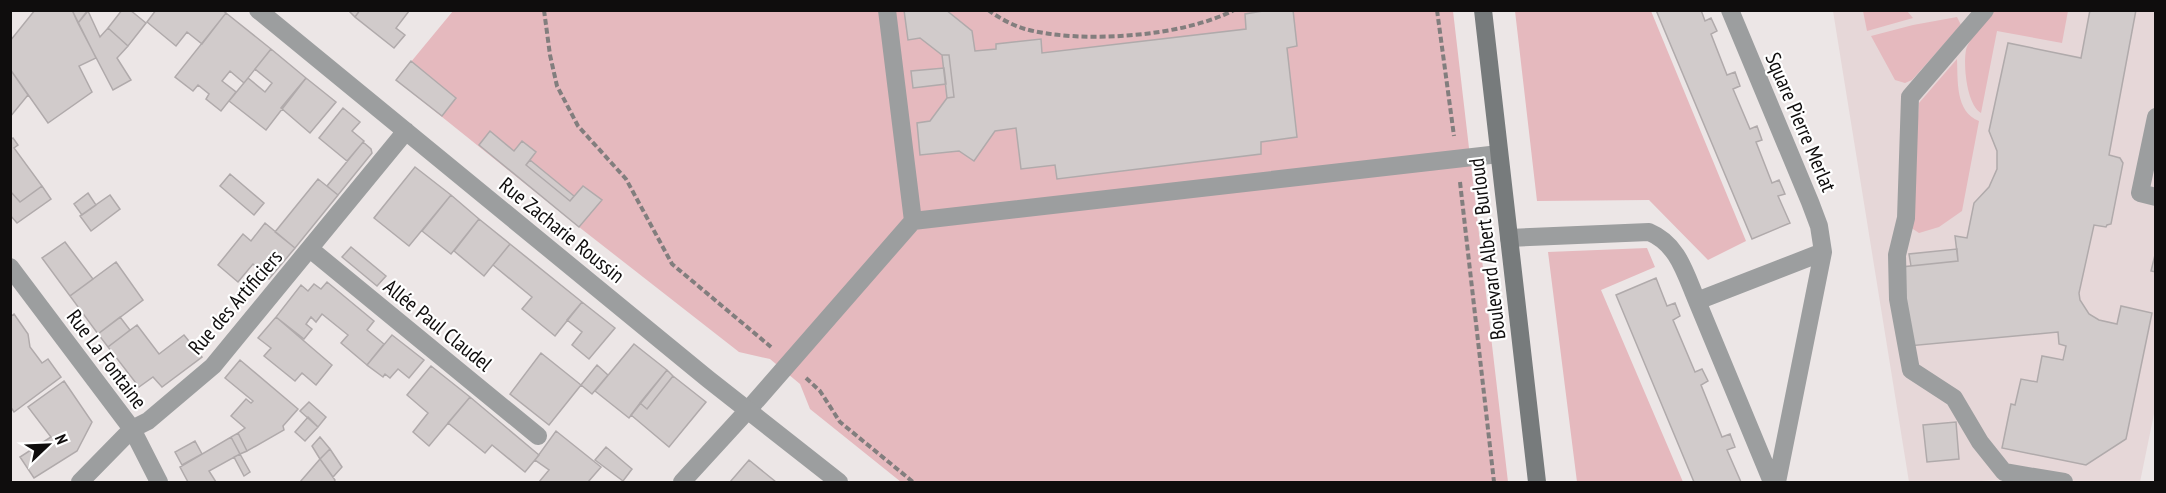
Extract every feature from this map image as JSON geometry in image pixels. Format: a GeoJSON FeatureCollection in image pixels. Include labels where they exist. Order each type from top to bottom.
{"type":"FeatureCollection","features":[{"type":"Feature","properties":{"kind":"street","name":"Rue Zacharie Roussin"},"geometry":{"type":"LineString","coordinates":[[258,10],[839,483]]}},
{"type":"Feature","properties":{"kind":"street"},"geometry":{"type":"LineString","coordinates":[[887,10],[913,221]]}},
{"type":"Feature","properties":{"kind":"street","name":"Boulevard Albert Burloud"},"geometry":{"type":"LineString","coordinates":[[1483,10],[1537,483]]}},
{"type":"Feature","properties":{"kind":"street","name":"Square Pierre Merlat"},"geometry":{"type":"LineString","coordinates":[[1730,10],[1810,202],[1819,226],[1823,252],[1777,483]]}},
{"type":"Feature","properties":{"kind":"street"},"geometry":{"type":"LineString","coordinates":[[1985,10],[1910,97],[1906,218],[1897,255],[1898,298],[1911,370],[1954,398],[1980,442],[2004,472],[2064,483]]}},
{"type":"Feature","properties":{"kind":"street"},"geometry":{"type":"LineString","coordinates":[[2156,117],[2140,193],[2156,197]]}},
{"type":"Feature","properties":{"kind":"street","name":"Rue des Artificiers"},"geometry":{"type":"LineString","coordinates":[[80,483],[132,429],[148,421],[213,366],[406,131]]}},
{"type":"Feature","properties":{"kind":"street"},"geometry":{"type":"LineString","coordinates":[[682,483],[913,221],[1499,154]]}},
{"type":"Feature","properties":{"kind":"street"},"geometry":{"type":"LineString","coordinates":[[1509,238],[1649,232],[1661,237],[1671,245],[1697,301],[1772,483]]}},
{"type":"Feature","properties":{"kind":"street","name":"Allée Paul Claudel"},"geometry":{"type":"LineString","coordinates":[[310,249],[538,436]]}},
{"type":"Feature","properties":{"kind":"street"},"geometry":{"type":"LineString","coordinates":[[1697,301],[1823,252]]}},
{"type":"Feature","properties":{"kind":"street","name":"Rue La Fontaine"},"geometry":{"type":"LineString","coordinates":[[10,267],[132,429],[159,483]]}},
{"type":"Feature","properties":{"kind":"path"},"geometry":{"type":"LineString","coordinates":[[544,10],[557,86],[567,106],[589,140],[626,179],[672,264],[790,363],[820,391],[840,423],[913,483]]}},
{"type":"Feature","properties":{"kind":"path"},"geometry":{"type":"LineString","coordinates":[[988,10],[1002,20],[1024,29],[1082,38],[1136,35],[1199,24],[1234,10]]}},
{"type":"Feature","properties":{"kind":"path"},"geometry":{"type":"LineString","coordinates":[[1437,10],[1457,160],[1494,483]]}},
{"type":"Feature","properties":{"kind":"shaded area"},"geometry":{"type":"Polygon","coordinates":[[[453,11],[1453,11],[1508,482],[901,482],[810,409],[800,384],[770,359],[739,352],[396,80],[453,11]]]}},
{"type":"Feature","properties":{"kind":"shaded area"},"geometry":{"type":"Polygon","coordinates":[[[1515,11],[1651,11],[1746,241],[1708,260],[1649,200],[1537,201],[1515,11]]]}},
{"type":"Feature","properties":{"kind":"shaded area"},"geometry":{"type":"Polygon","coordinates":[[[1833,11],[2155,11],[2156,404],[2140,482],[2004,480],[1909,482],[1833,11]]]}},
{"type":"Feature","properties":{"kind":"shaded area"},"geometry":{"type":"Polygon","coordinates":[[[1863,11],[1907,11],[1913,18],[1867,31],[1863,11]]]}},
{"type":"Feature","properties":{"kind":"shaded area"},"geometry":{"type":"Polygon","coordinates":[[[1992,11],[2068,11],[2062,43],[1997,31],[1981,113],[1976,109],[1969,94],[1965,57],[1970,41],[1992,11]]]}},
{"type":"Feature","properties":{"kind":"shaded area"},"geometry":{"type":"Polygon","coordinates":[[[1957,17],[1961,25],[1912,80],[1905,83],[1895,80],[1871,36],[1957,17]]]}},
{"type":"Feature","properties":{"kind":"shaded area"},"geometry":{"type":"Polygon","coordinates":[[[1957,59],[1959,95],[1971,117],[1979,121],[1962,211],[1939,227],[1919,233],[1910,227],[1919,103],[1957,59]]]}},
{"type":"Feature","properties":{"kind":"shaded area"},"geometry":{"type":"Polygon","coordinates":[[[1647,248],[1655,267],[1601,290],[1683,482],[1577,482],[1548,252],[1647,248]]]}},
{"type":"Feature","properties":{"kind":"building"},"geometry":{"type":"Polygon","coordinates":[[[35,10],[72,10],[96,58],[79,66],[92,92],[48,123],[10,69],[10,41],[35,10]]]}},
{"type":"Feature","properties":{"kind":"building"},"geometry":{"type":"Polygon","coordinates":[[[72,10],[88,10],[78,23],[72,10]]]}},
{"type":"Feature","properties":{"kind":"building"},"geometry":{"type":"Polygon","coordinates":[[[122,10],[130,10],[146,23],[128,46],[108,28],[122,10]]]}},
{"type":"Feature","properties":{"kind":"building"},"geometry":{"type":"Polygon","coordinates":[[[156,10],[222,10],[226,13],[202,44],[187,32],[176,46],[147,22],[156,10]]]}},
{"type":"Feature","properties":{"kind":"building"},"geometry":{"type":"Polygon","coordinates":[[[348,10],[360,10],[355,17],[348,10]]]}},
{"type":"Feature","properties":{"kind":"building"},"geometry":{"type":"Polygon","coordinates":[[[360,10],[408,10],[396,28],[405,35],[394,48],[355,17],[360,10]]]}},
{"type":"Feature","properties":{"kind":"building"},"geometry":{"type":"Polygon","coordinates":[[[904,10],[946,10],[972,31],[975,51],[996,49],[996,44],[1041,39],[1042,53],[1246,29],[1245,14],[1269,10],[1293,10],[1297,46],[1287,48],[1297,137],[1261,142],[1261,154],[1057,179],[1055,165],[1021,169],[1016,128],[995,131],[974,161],[959,151],[920,155],[917,123],[930,121],[947,98],[954,97],[949,55],[942,55],[920,38],[908,40],[904,10]]]}},
{"type":"Feature","properties":{"kind":"building"},"geometry":{"type":"Polygon","coordinates":[[[1656,10],[1701,10],[1705,21],[1711,18],[1717,31],[1711,34],[1727,75],[1735,72],[1740,86],[1733,89],[1750,129],[1757,126],[1762,140],[1756,142],[1772,183],[1779,180],[1785,194],[1778,196],[1790,223],[1752,239],[1656,10]]]}},
{"type":"Feature","properties":{"kind":"building"},"geometry":{"type":"Polygon","coordinates":[[[2090,10],[2136,10],[2109,155],[2120,158],[2123,163],[2111,224],[2106,227],[2094,225],[2079,293],[2080,300],[2089,314],[2099,320],[2117,324],[2121,306],[2152,313],[2126,439],[2086,465],[2002,448],[2011,404],[2015,405],[2021,379],[2037,382],[2042,356],[2063,360],[2066,346],[2059,344],[2058,332],[1908,346],[1901,267],[1958,261],[1955,236],[1967,238],[1974,203],[1989,187],[1997,169],[1997,151],[1989,131],[2008,43],[2081,58],[2090,10]]]}},
{"type":"Feature","properties":{"kind":"building"},"geometry":{"type":"Polygon","coordinates":[[[88,11],[100,37],[108,28],[128,46],[117,58],[131,80],[113,90],[78,23],[88,11]]]}},
{"type":"Feature","properties":{"kind":"building"},"geometry":{"type":"Polygon","coordinates":[[[226,13],[271,49],[244,83],[230,71],[222,81],[236,92],[221,111],[206,99],[209,94],[198,85],[193,91],[175,77],[226,13]]]}},
{"type":"Feature","properties":{"kind":"building"},"geometry":{"type":"Polygon","coordinates":[[[271,49],[306,78],[266,130],[229,101],[248,78],[265,92],[272,83],[255,69],[271,49]]]}},
{"type":"Feature","properties":{"kind":"building"},"geometry":{"type":"Polygon","coordinates":[[[942,55],[949,55],[954,97],[947,98],[942,55]]]}},
{"type":"Feature","properties":{"kind":"building"},"geometry":{"type":"Polygon","coordinates":[[[411,61],[456,98],[442,116],[396,80],[411,61]]]}},
{"type":"Feature","properties":{"kind":"building"},"geometry":{"type":"Polygon","coordinates":[[[944,68],[946,84],[913,88],[911,71],[944,68]]]}},
{"type":"Feature","properties":{"kind":"building"},"geometry":{"type":"Polygon","coordinates":[[[10,69],[28,95],[10,117],[10,69]]]}},
{"type":"Feature","properties":{"kind":"building"},"geometry":{"type":"Polygon","coordinates":[[[306,78],[336,102],[310,133],[281,108],[306,78]]]}},
{"type":"Feature","properties":{"kind":"building"},"geometry":{"type":"Polygon","coordinates":[[[343,108],[360,122],[352,131],[364,141],[347,161],[319,138],[343,108]]]}},
{"type":"Feature","properties":{"kind":"building"},"geometry":{"type":"Polygon","coordinates":[[[490,131],[514,151],[522,141],[536,152],[526,165],[570,201],[583,186],[602,200],[579,227],[479,145],[490,131]]]}},
{"type":"Feature","properties":{"kind":"building"},"geometry":{"type":"Polygon","coordinates":[[[13,138],[18,145],[14,148],[42,186],[20,202],[10,191],[10,140],[13,138]]]}},
{"type":"Feature","properties":{"kind":"building"},"geometry":{"type":"Polygon","coordinates":[[[363,142],[372,153],[338,195],[327,186],[363,142]]]}},
{"type":"Feature","properties":{"kind":"building"},"geometry":{"type":"Polygon","coordinates":[[[530,160],[574,196],[570,201],[526,165],[530,160]]]}},
{"type":"Feature","properties":{"kind":"building"},"geometry":{"type":"Polygon","coordinates":[[[415,167],[451,195],[409,246],[374,218],[415,167]]]}},
{"type":"Feature","properties":{"kind":"building"},"geometry":{"type":"Polygon","coordinates":[[[230,174],[264,203],[254,215],[220,186],[230,174]]]}},
{"type":"Feature","properties":{"kind":"building"},"geometry":{"type":"Polygon","coordinates":[[[318,179],[338,195],[295,248],[275,232],[318,179]]]}},
{"type":"Feature","properties":{"kind":"building"},"geometry":{"type":"Polygon","coordinates":[[[42,186],[51,199],[17,223],[10,215],[10,191],[20,202],[42,186]]]}},
{"type":"Feature","properties":{"kind":"building"},"geometry":{"type":"Polygon","coordinates":[[[88,193],[96,205],[82,215],[74,204],[88,193]]]}},
{"type":"Feature","properties":{"kind":"building"},"geometry":{"type":"Polygon","coordinates":[[[110,195],[120,209],[91,231],[80,216],[110,195]]]}},
{"type":"Feature","properties":{"kind":"building"},"geometry":{"type":"Polygon","coordinates":[[[451,195],[479,219],[451,254],[422,231],[451,195]]]}},
{"type":"Feature","properties":{"kind":"building"},"geometry":{"type":"Polygon","coordinates":[[[479,219],[510,244],[484,276],[454,251],[479,219]]]}},
{"type":"Feature","properties":{"kind":"building"},"geometry":{"type":"Polygon","coordinates":[[[265,223],[295,248],[269,279],[253,264],[238,282],[218,265],[243,234],[251,241],[265,223]]]}},
{"type":"Feature","properties":{"kind":"building"},"geometry":{"type":"Polygon","coordinates":[[[65,242],[93,279],[70,296],[42,258],[65,242]]]}},
{"type":"Feature","properties":{"kind":"building"},"geometry":{"type":"Polygon","coordinates":[[[510,244],[582,302],[555,336],[522,309],[532,297],[493,265],[510,244]]]}},
{"type":"Feature","properties":{"kind":"building"},"geometry":{"type":"Polygon","coordinates":[[[351,247],[386,276],[377,286],[342,257],[351,247]]]}},
{"type":"Feature","properties":{"kind":"building"},"geometry":{"type":"Polygon","coordinates":[[[1957,249],[1958,261],[1911,266],[1909,254],[1957,249]]]}},
{"type":"Feature","properties":{"kind":"building"},"geometry":{"type":"Polygon","coordinates":[[[2156,251],[2156,272],[2151,271],[2156,251]]]}},
{"type":"Feature","properties":{"kind":"building"},"geometry":{"type":"Polygon","coordinates":[[[116,262],[143,300],[98,334],[70,296],[116,262]]]}},
{"type":"Feature","properties":{"kind":"building"},"geometry":{"type":"Polygon","coordinates":[[[1656,278],[1667,306],[1675,303],[1680,316],[1673,320],[1695,372],[1702,369],[1708,381],[1701,385],[1722,437],[1730,434],[1735,447],[1727,450],[1741,482],[1694,482],[1616,295],[1656,278]]]}},
{"type":"Feature","properties":{"kind":"building"},"geometry":{"type":"Polygon","coordinates":[[[327,282],[374,321],[367,330],[384,344],[367,365],[341,343],[348,335],[322,314],[316,322],[311,317],[306,324],[312,329],[304,339],[276,317],[301,285],[308,291],[314,284],[321,289],[327,282]]]}},
{"type":"Feature","properties":{"kind":"building"},"geometry":{"type":"Polygon","coordinates":[[[582,302],[615,328],[589,359],[572,345],[582,332],[567,320],[582,302]]]}},
{"type":"Feature","properties":{"kind":"building"},"geometry":{"type":"Polygon","coordinates":[[[14,314],[28,334],[30,347],[42,363],[48,359],[61,377],[14,412],[10,406],[10,317],[14,314]]]}},
{"type":"Feature","properties":{"kind":"building"},"geometry":{"type":"Polygon","coordinates":[[[120,317],[130,330],[108,347],[98,334],[120,317]]]}},
{"type":"Feature","properties":{"kind":"building"},"geometry":{"type":"Polygon","coordinates":[[[276,317],[332,365],[316,385],[302,373],[295,381],[264,356],[271,348],[258,338],[276,317]]]}},
{"type":"Feature","properties":{"kind":"building"},"geometry":{"type":"Polygon","coordinates":[[[137,325],[159,354],[184,335],[202,357],[162,387],[153,377],[139,387],[108,347],[137,325]]]}},
{"type":"Feature","properties":{"kind":"building"},"geometry":{"type":"Polygon","coordinates":[[[392,335],[424,360],[409,378],[398,369],[390,378],[385,374],[383,377],[367,365],[392,335]]]}},
{"type":"Feature","properties":{"kind":"building"},"geometry":{"type":"Polygon","coordinates":[[[634,344],[667,370],[629,418],[595,391],[634,344]]]}},
{"type":"Feature","properties":{"kind":"building"},"geometry":{"type":"Polygon","coordinates":[[[541,353],[581,385],[549,425],[510,394],[541,353]]]}},
{"type":"Feature","properties":{"kind":"building"},"geometry":{"type":"Polygon","coordinates":[[[240,360],[298,409],[283,426],[284,430],[247,451],[238,433],[245,428],[231,416],[246,399],[251,403],[253,401],[225,378],[240,360]]]}},
{"type":"Feature","properties":{"kind":"building"},"geometry":{"type":"Polygon","coordinates":[[[597,365],[608,375],[592,394],[581,385],[597,365]]]}},
{"type":"Feature","properties":{"kind":"building"},"geometry":{"type":"Polygon","coordinates":[[[431,366],[470,397],[429,446],[413,432],[428,413],[407,395],[431,366]]]}},
{"type":"Feature","properties":{"kind":"building"},"geometry":{"type":"Polygon","coordinates":[[[667,370],[673,376],[647,409],[640,403],[667,370]]]}},
{"type":"Feature","properties":{"kind":"building"},"geometry":{"type":"Polygon","coordinates":[[[673,376],[706,402],[669,447],[631,415],[640,403],[647,409],[673,376]]]}},
{"type":"Feature","properties":{"kind":"building"},"geometry":{"type":"Polygon","coordinates":[[[64,381],[92,422],[77,451],[34,478],[20,457],[51,437],[28,407],[64,381]]]}},
{"type":"Feature","properties":{"kind":"building"},"geometry":{"type":"Polygon","coordinates":[[[470,397],[539,455],[525,472],[492,445],[485,453],[448,423],[470,397]]]}},
{"type":"Feature","properties":{"kind":"building"},"geometry":{"type":"Polygon","coordinates":[[[309,402],[326,417],[318,427],[300,411],[309,402]]]}},
{"type":"Feature","properties":{"kind":"building"},"geometry":{"type":"Polygon","coordinates":[[[308,417],[318,427],[305,441],[295,432],[308,417]]]}},
{"type":"Feature","properties":{"kind":"building"},"geometry":{"type":"Polygon","coordinates":[[[1956,422],[1959,459],[1927,462],[1923,425],[1956,422]]]}},
{"type":"Feature","properties":{"kind":"building"},"geometry":{"type":"Polygon","coordinates":[[[556,431],[601,467],[588,482],[539,482],[549,470],[535,460],[556,431]]]}},
{"type":"Feature","properties":{"kind":"building"},"geometry":{"type":"Polygon","coordinates":[[[238,433],[247,451],[240,454],[231,437],[238,433]]]}},
{"type":"Feature","properties":{"kind":"building"},"geometry":{"type":"Polygon","coordinates":[[[231,437],[240,454],[209,471],[216,482],[188,482],[180,467],[231,437]]]}},
{"type":"Feature","properties":{"kind":"building"},"geometry":{"type":"Polygon","coordinates":[[[320,437],[330,449],[320,459],[312,446],[320,437]]]}},
{"type":"Feature","properties":{"kind":"building"},"geometry":{"type":"Polygon","coordinates":[[[195,441],[202,454],[182,465],[175,452],[195,441]]]}},
{"type":"Feature","properties":{"kind":"building"},"geometry":{"type":"Polygon","coordinates":[[[606,447],[632,469],[623,481],[595,460],[606,447]]]}},
{"type":"Feature","properties":{"kind":"building"},"geometry":{"type":"Polygon","coordinates":[[[330,449],[342,467],[333,477],[320,459],[330,449]]]}},
{"type":"Feature","properties":{"kind":"building"},"geometry":{"type":"Polygon","coordinates":[[[240,454],[250,472],[244,476],[234,457],[240,454]]]}},
{"type":"Feature","properties":{"kind":"building"},"geometry":{"type":"Polygon","coordinates":[[[320,459],[335,480],[334,482],[300,482],[320,459]]]}},
{"type":"Feature","properties":{"kind":"building"},"geometry":{"type":"Polygon","coordinates":[[[749,460],[776,482],[730,482],[749,460]]]}}]}
